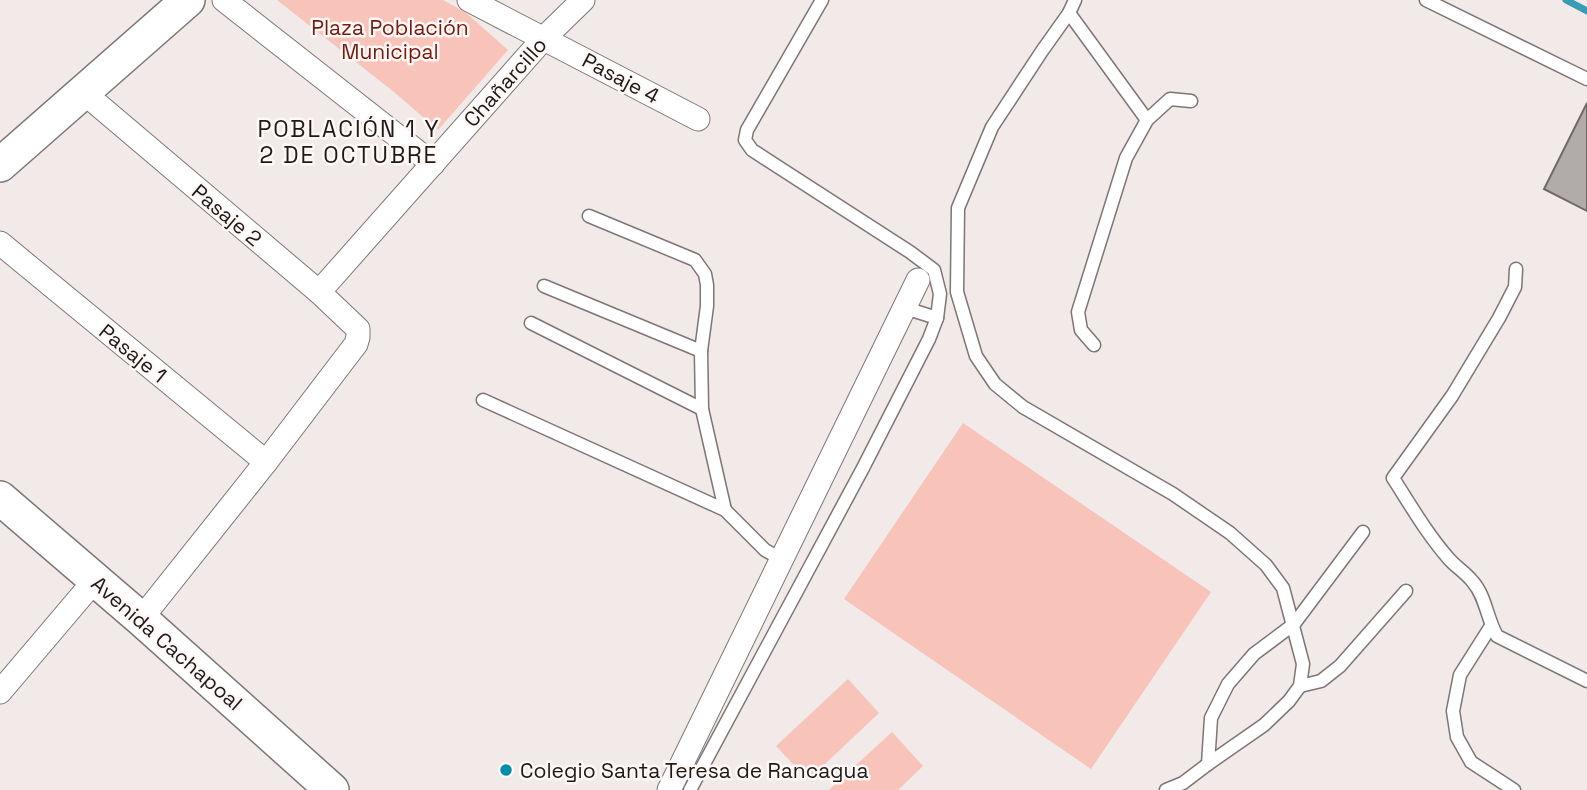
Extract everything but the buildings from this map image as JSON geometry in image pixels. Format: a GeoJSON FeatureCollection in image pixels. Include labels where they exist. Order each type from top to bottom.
{"type":"FeatureCollection","features":[{"type":"Feature","properties":{"kind":"main road"},"geometry":{"type":"LineString","coordinates":[[0,165],[188,0]]}},
{"type":"Feature","properties":{"kind":"main road","name":"Avenida Cachapoal"},"geometry":{"type":"LineString","coordinates":[[0,498],[141,619],[332,790]]}},
{"type":"Feature","properties":{"kind":"street"},"geometry":{"type":"LineString","coordinates":[[224,0],[433,164]]}},
{"type":"Feature","properties":{"kind":"street","name":"Pasaje 4"},"geometry":{"type":"LineString","coordinates":[[469,0],[698,119]]}},
{"type":"Feature","properties":{"kind":"street","name":"Chañarcillo"},"geometry":{"type":"LineString","coordinates":[[319,292],[544,38],[583,0]]}},
{"type":"Feature","properties":{"kind":"street","name":"Pasaje 2"},"geometry":{"type":"LineString","coordinates":[[83,92],[319,292],[358,329],[356,344],[266,462]]}},
{"type":"Feature","properties":{"kind":"street","name":"Pasaje 1"},"geometry":{"type":"LineString","coordinates":[[2,250],[266,462]]}},
{"type":"Feature","properties":{"kind":"street"},"geometry":{"type":"LineString","coordinates":[[669,790],[918,280]]}},
{"type":"Feature","properties":{"kind":"street"},"geometry":{"type":"LineString","coordinates":[[141,619],[266,462]]}},
{"type":"Feature","properties":{"kind":"street"},"geometry":{"type":"LineString","coordinates":[[0,692],[95,580]]}},
{"type":"Feature","properties":{"kind":"lane"},"geometry":{"type":"LineString","coordinates":[[690,790],[869,456],[929,339],[937,318],[940,294],[934,270],[769,162],[752,150],[745,139],[747,130],[822,0]]}},
{"type":"Feature","properties":{"kind":"lane"},"geometry":{"type":"LineString","coordinates":[[1075,0],[992,127],[958,208],[957,292],[976,356],[995,384],[1023,407],[1173,494],[1230,533],[1266,565],[1283,588],[1303,664],[1300,686],[1264,725],[1183,783],[1166,790]]}},
{"type":"Feature","properties":{"kind":"lane"},"geometry":{"type":"LineString","coordinates":[[1426,0],[1587,79]]}},
{"type":"Feature","properties":{"kind":"lane"},"geometry":{"type":"LineString","coordinates":[[1069,13],[1147,120]]}},
{"type":"Feature","properties":{"kind":"lane"},"geometry":{"type":"LineString","coordinates":[[1094,345],[1081,330],[1078,312],[1126,158],[1147,120],[1170,99],[1191,102]]}},
{"type":"Feature","properties":{"kind":"lane"},"geometry":{"type":"LineString","coordinates":[[589,216],[695,260],[705,274],[707,306],[701,351],[702,409],[725,510]]}},
{"type":"Feature","properties":{"kind":"lane"},"geometry":{"type":"LineString","coordinates":[[1516,269],[1515,286],[1499,318],[1452,396],[1393,478],[1429,533],[1450,560],[1474,583],[1497,636],[1587,681]]}},
{"type":"Feature","properties":{"kind":"lane"},"geometry":{"type":"LineString","coordinates":[[544,286],[701,351]]}},
{"type":"Feature","properties":{"kind":"lane"},"geometry":{"type":"LineString","coordinates":[[905,308],[937,318]]}},
{"type":"Feature","properties":{"kind":"lane"},"geometry":{"type":"LineString","coordinates":[[531,323],[702,409]]}},
{"type":"Feature","properties":{"kind":"lane"},"geometry":{"type":"LineString","coordinates":[[483,400],[725,510],[765,550],[783,559]]}},
{"type":"Feature","properties":{"kind":"lane"},"geometry":{"type":"LineString","coordinates":[[1208,764],[1211,718],[1228,684],[1254,654],[1294,624],[1363,532]]}},
{"type":"Feature","properties":{"kind":"lane"},"geometry":{"type":"LineString","coordinates":[[1300,686],[1321,681],[1340,666],[1406,591]]}},
{"type":"Feature","properties":{"kind":"lane"},"geometry":{"type":"LineString","coordinates":[[1491,626],[1460,675],[1453,712],[1457,737],[1471,762],[1514,790]]}},
{"type":"Feature","properties":{"kind":"green space","name":"Plaza Población Municipal"},"geometry":{"type":"Polygon","coordinates":[[[277,0],[443,0],[465,12],[508,50],[438,130],[277,0]]]}},
{"type":"Feature","properties":{"kind":"green space"},"geometry":{"type":"Polygon","coordinates":[[[963,423],[1211,592],[1091,769],[844,599],[963,423]]]}},
{"type":"Feature","properties":{"kind":"green space"},"geometry":{"type":"Polygon","coordinates":[[[848,679],[879,713],[808,780],[776,746],[848,679]]]}},
{"type":"Feature","properties":{"kind":"green space"},"geometry":{"type":"Polygon","coordinates":[[[892,732],[923,766],[898,790],[829,790],[892,732]]]}},
{"type":"Feature","properties":{"kind":"waterway"},"geometry":{"type":"LineString","coordinates":[[1566,0],[1587,11]]}},
{"type":"Feature","properties":{"kind":"place","name":"Colegio Santa Teresa de Rancagua"},"geometry":{"type":"Point","coordinates":[506,770]}},
{"type":"Feature","properties":{"kind":"district","name":"POBLACIÓN 1 Y 2 DE OCTUBRE"},"geometry":{"type":"Point","coordinates":[349,142]}}]}
